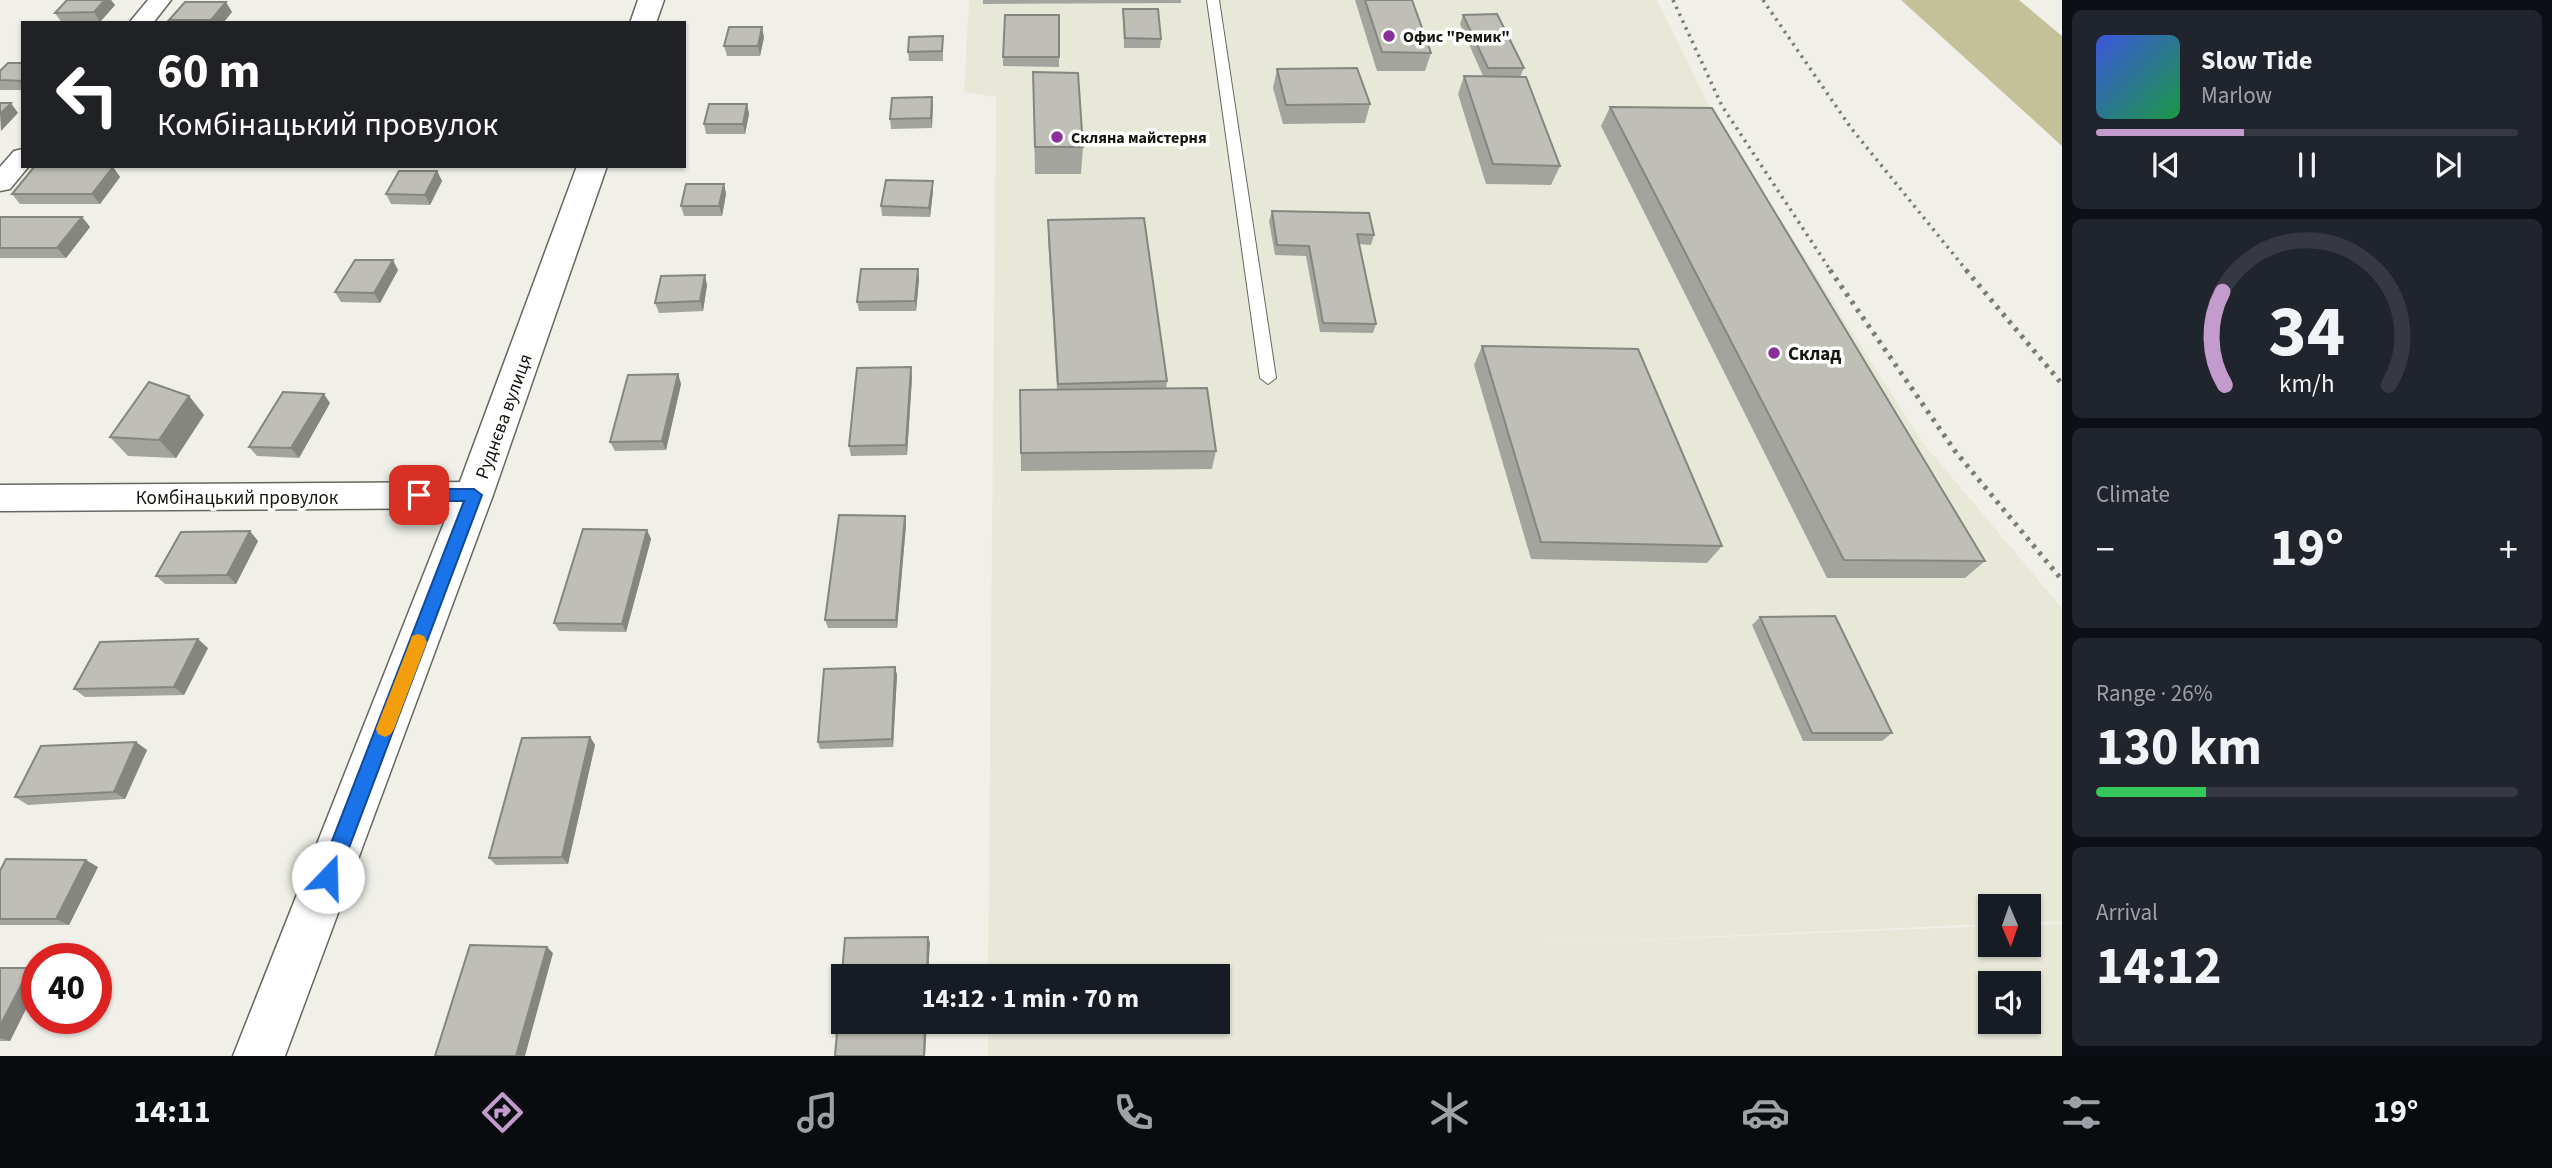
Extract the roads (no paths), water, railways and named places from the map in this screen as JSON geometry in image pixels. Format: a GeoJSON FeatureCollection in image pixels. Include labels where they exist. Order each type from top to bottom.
{"type":"FeatureCollection","features":[{"type":"Feature","properties":{"kind":"street"},"geometry":{"type":"LineString","coordinates":[[142,21],[160,0]]}},
{"type":"Feature","properties":{"kind":"street"},"geometry":{"type":"LineString","coordinates":[[644,21],[651,0]]}},
{"type":"Feature","properties":{"kind":"street"},"geometry":{"type":"LineString","coordinates":[[0,183],[21,159]]}},
{"type":"Feature","properties":{"kind":"street","name":"Руднєва вулиця"},"geometry":{"type":"LineString","coordinates":[[260,1056],[474,495],[591,168]]}},
{"type":"Feature","properties":{"kind":"street","name":"Комбінацький провулок"},"geometry":{"type":"LineString","coordinates":[[0,498],[474,495]]}},
{"type":"Feature","properties":{"kind":"lane"},"geometry":{"type":"LineString","coordinates":[[1213,0],[1268,377]]}},
{"type":"Feature","properties":{"kind":"railway"},"geometry":{"type":"LineString","coordinates":[[1673,0],[1722,106],[1831,271]]}},
{"type":"Feature","properties":{"kind":"railway"},"geometry":{"type":"LineString","coordinates":[[1763,0],[1851,128],[1967,271]]}},
{"type":"Feature","properties":{"kind":"railway"},"geometry":{"type":"LineString","coordinates":[[1830,270],[1955,451],[2062,580]]}},
{"type":"Feature","properties":{"kind":"railway"},"geometry":{"type":"LineString","coordinates":[[1966,270],[2062,384]]}},
{"type":"Feature","properties":{"kind":"place","name":"Офис \"Ремик\""},"geometry":{"type":"Point","coordinates":[1389,36]}},
{"type":"Feature","properties":{"kind":"place","name":"Скляна майстерня"},"geometry":{"type":"Point","coordinates":[1057,137]}},
{"type":"Feature","properties":{"kind":"place","name":"Склад"},"geometry":{"type":"Point","coordinates":[1774,353]}}]}
